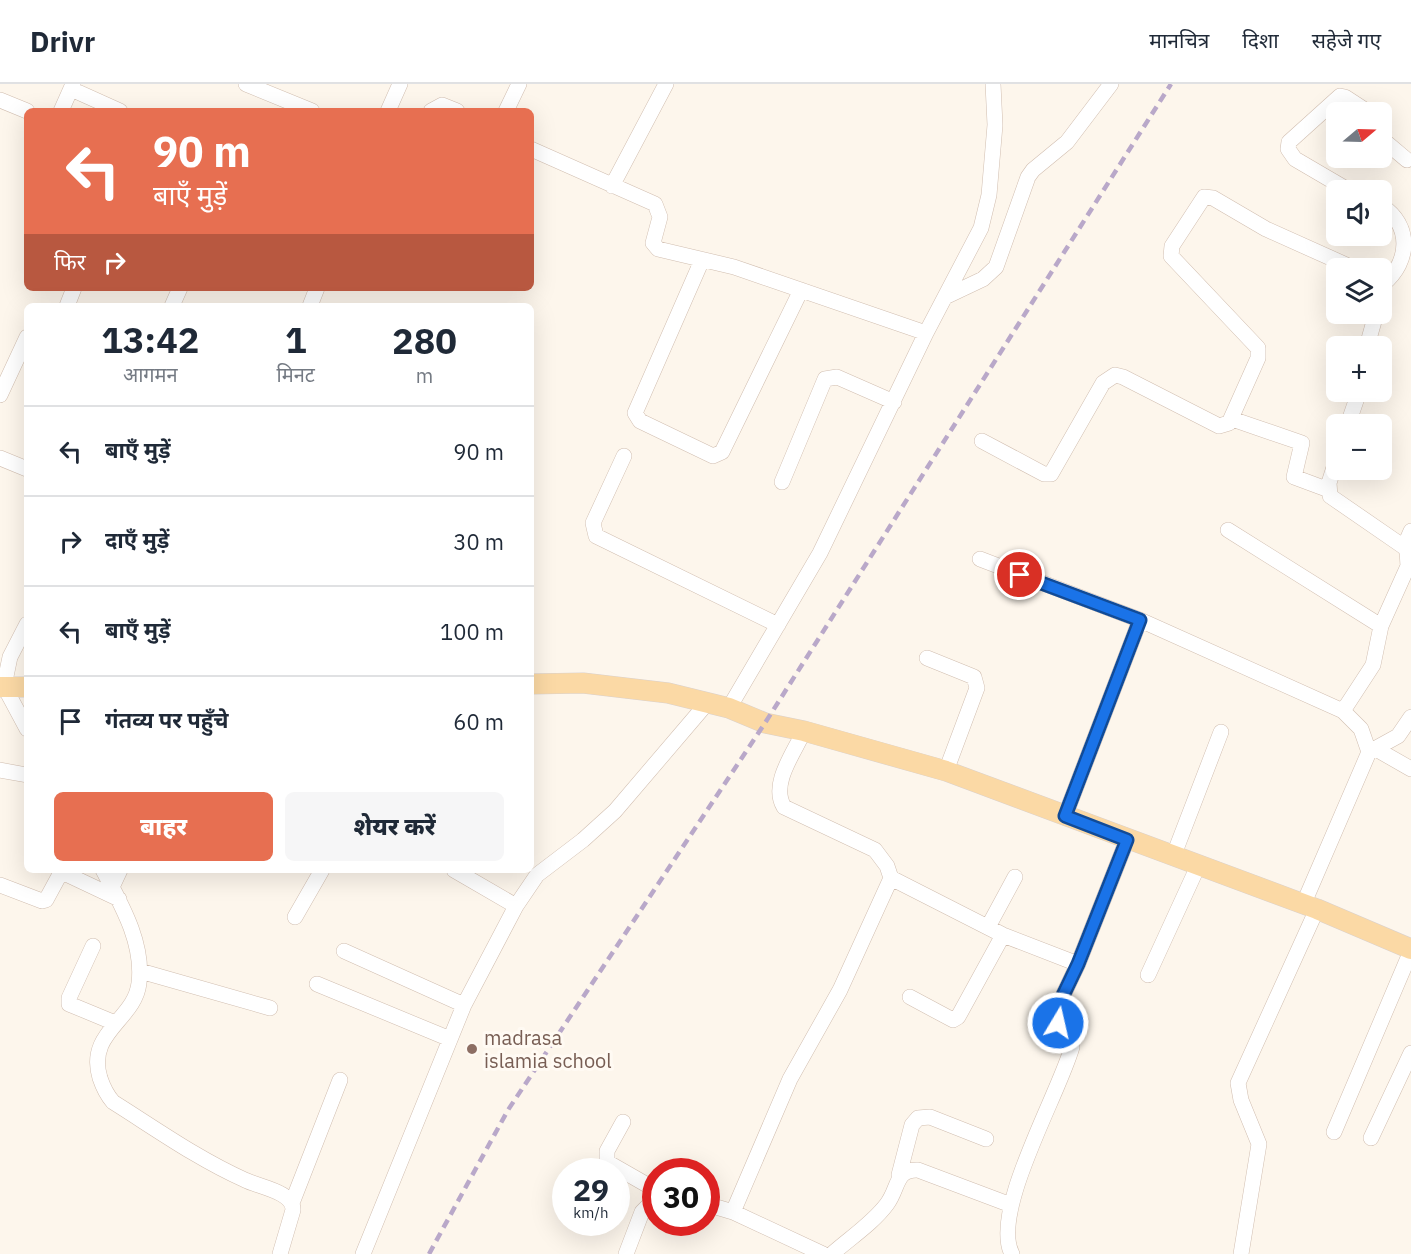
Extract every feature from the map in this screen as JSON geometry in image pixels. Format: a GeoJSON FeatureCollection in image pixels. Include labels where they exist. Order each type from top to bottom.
{"type":"FeatureCollection","features":[{"type":"Feature","properties":{"kind":"main road"},"geometry":{"type":"LineString","coordinates":[[534,684],[583,683],[639,687],[708,702],[765,723],[804,731],[946,771],[1310,907],[1411,950]]}},
{"type":"Feature","properties":{"kind":"main road"},"geometry":{"type":"LineString","coordinates":[[2,687],[24,687]]}},
{"type":"Feature","properties":{"kind":"street"},"geometry":{"type":"LineString","coordinates":[[246,84],[305,108]]}},
{"type":"Feature","properties":{"kind":"street"},"geometry":{"type":"LineString","coordinates":[[389,108],[400,84]]}},
{"type":"Feature","properties":{"kind":"street"},"geometry":{"type":"LineString","coordinates":[[507,108],[519,84]]}},
{"type":"Feature","properties":{"kind":"street"},"geometry":{"type":"LineString","coordinates":[[612,186],[666,84]]}},
{"type":"Feature","properties":{"kind":"street"},"geometry":{"type":"LineString","coordinates":[[729,708],[820,553],[926,333],[972,246],[986,212],[995,124],[993,84]]}},
{"type":"Feature","properties":{"kind":"street"},"geometry":{"type":"LineString","coordinates":[[945,297],[983,279],[996,267],[1028,177],[1033,170],[1067,142],[1111,84]]}},
{"type":"Feature","properties":{"kind":"street"},"geometry":{"type":"LineString","coordinates":[[62,108],[72,86],[114,108]]}},
{"type":"Feature","properties":{"kind":"street"},"geometry":{"type":"LineString","coordinates":[[1333,102],[1340,96],[1353,102]]}},
{"type":"Feature","properties":{"kind":"street"},"geometry":{"type":"LineString","coordinates":[[0,100],[24,110]]}},
{"type":"Feature","properties":{"kind":"street"},"geometry":{"type":"LineString","coordinates":[[1326,109],[1289,142],[1288,148],[1295,159],[1331,180]]}},
{"type":"Feature","properties":{"kind":"street"},"geometry":{"type":"LineString","coordinates":[[1392,147],[1407,160]]}},
{"type":"Feature","properties":{"kind":"street"},"geometry":{"type":"LineString","coordinates":[[534,150],[655,204],[660,217],[653,239],[655,247],[702,260],[723,263],[926,333]]}},
{"type":"Feature","properties":{"kind":"street"},"geometry":{"type":"LineString","coordinates":[[982,441],[1044,474],[1051,474],[1103,383],[1115,375],[1123,376],[1219,426],[1224,426],[1232,419],[1258,358],[1258,348],[1171,256],[1172,246],[1204,197],[1213,198],[1266,229],[1331,258]]}},
{"type":"Feature","properties":{"kind":"street"},"geometry":{"type":"LineString","coordinates":[[1392,213],[1399,217],[1403,224],[1407,233],[1409,251],[1392,278]]}},
{"type":"Feature","properties":{"kind":"street"},"geometry":{"type":"LineString","coordinates":[[702,260],[635,413],[640,421],[713,456],[722,452],[801,290]]}},
{"type":"Feature","properties":{"kind":"street"},"geometry":{"type":"LineString","coordinates":[[0,395],[24,344]]}},
{"type":"Feature","properties":{"kind":"street"},"geometry":{"type":"LineString","coordinates":[[782,482],[825,380],[837,377],[894,402]]}},
{"type":"Feature","properties":{"kind":"street"},"geometry":{"type":"LineString","coordinates":[[1232,419],[1302,443],[1294,477],[1329,490]]}},
{"type":"Feature","properties":{"kind":"street"},"geometry":{"type":"LineString","coordinates":[[624,456],[593,523],[596,536],[778,625]]}},
{"type":"Feature","properties":{"kind":"street"},"geometry":{"type":"LineString","coordinates":[[2,464],[24,468]]}},
{"type":"Feature","properties":{"kind":"street"},"geometry":{"type":"LineString","coordinates":[[1331,480],[1329,490],[1333,500],[1404,547],[1407,551],[1408,566],[1381,626],[1373,665],[1343,711]]}},
{"type":"Feature","properties":{"kind":"street"},"geometry":{"type":"LineString","coordinates":[[1228,530],[1381,626]]}},
{"type":"Feature","properties":{"kind":"street"},"geometry":{"type":"LineString","coordinates":[[1404,547],[1411,531]]}},
{"type":"Feature","properties":{"kind":"street"},"geometry":{"type":"LineString","coordinates":[[980,560],[1140,620],[1343,711],[1361,729],[1373,750],[1411,768]]}},
{"type":"Feature","properties":{"kind":"street"},"geometry":{"type":"LineString","coordinates":[[1065,816],[1140,620]]}},
{"type":"Feature","properties":{"kind":"street"},"geometry":{"type":"LineString","coordinates":[[24,630],[10,657],[2,687],[24,724]]}},
{"type":"Feature","properties":{"kind":"street"},"geometry":{"type":"LineString","coordinates":[[927,658],[974,677],[977,681],[977,688],[946,771]]}},
{"type":"Feature","properties":{"kind":"street"},"geometry":{"type":"LineString","coordinates":[[363,1254],[464,1005],[516,906],[537,875],[583,840],[615,811],[708,702]]}},
{"type":"Feature","properties":{"kind":"street"},"geometry":{"type":"LineString","coordinates":[[1241,1254],[1259,1144],[1240,1100],[1239,1077],[1373,750],[1398,736],[1411,717]]}},
{"type":"Feature","properties":{"kind":"street"},"geometry":{"type":"LineString","coordinates":[[734,1212],[790,1079],[836,998],[891,878],[887,866],[875,850],[784,807],[778,792],[780,784],[804,731]]}},
{"type":"Feature","properties":{"kind":"street"},"geometry":{"type":"LineString","coordinates":[[1173,857],[1221,732]]}},
{"type":"Feature","properties":{"kind":"street"},"geometry":{"type":"LineString","coordinates":[[0,770],[24,774]]}},
{"type":"Feature","properties":{"kind":"street"},"geometry":{"type":"LineString","coordinates":[[1012,1254],[1007,1237],[1011,1205],[1071,1051],[1070,1042],[1058,1023],[1057,1012],[1060,999],[1078,964],[1127,840]]}},
{"type":"Feature","properties":{"kind":"street"},"geometry":{"type":"LineString","coordinates":[[1148,975],[1198,866]]}},
{"type":"Feature","properties":{"kind":"street"},"geometry":{"type":"LineString","coordinates":[[0,885],[42,901],[46,900],[59,876],[64,873],[115,893]]}},
{"type":"Feature","properties":{"kind":"street"},"geometry":{"type":"LineString","coordinates":[[105,873],[132,931],[140,970],[137,992],[104,1037],[97,1058],[97,1069],[104,1089],[113,1102],[204,1159],[257,1186],[287,1197],[292,1203]]}},
{"type":"Feature","properties":{"kind":"street"},"geometry":{"type":"LineString","coordinates":[[115,893],[119,873]]}},
{"type":"Feature","properties":{"kind":"street"},"geometry":{"type":"LineString","coordinates":[[295,917],[320,873]]}},
{"type":"Feature","properties":{"kind":"street"},"geometry":{"type":"LineString","coordinates":[[459,873],[516,906]]}},
{"type":"Feature","properties":{"kind":"street"},"geometry":{"type":"LineString","coordinates":[[988,927],[1015,877]]}},
{"type":"Feature","properties":{"kind":"street"},"geometry":{"type":"LineString","coordinates":[[891,878],[1003,935],[1078,964]]}},
{"type":"Feature","properties":{"kind":"street"},"geometry":{"type":"LineString","coordinates":[[910,997],[945,1017],[953,1020],[958,1017],[1003,935]]}},
{"type":"Feature","properties":{"kind":"street"},"geometry":{"type":"LineString","coordinates":[[93,946],[69,998],[69,1004],[115,1023]]}},
{"type":"Feature","properties":{"kind":"street"},"geometry":{"type":"LineString","coordinates":[[1334,1132],[1411,950]]}},
{"type":"Feature","properties":{"kind":"street"},"geometry":{"type":"LineString","coordinates":[[344,951],[464,1005]]}},
{"type":"Feature","properties":{"kind":"street"},"geometry":{"type":"LineString","coordinates":[[140,970],[270,1008]]}},
{"type":"Feature","properties":{"kind":"street"},"geometry":{"type":"LineString","coordinates":[[316,984],[450,1039]]}},
{"type":"Feature","properties":{"kind":"street"},"geometry":{"type":"LineString","coordinates":[[1371,1138],[1411,1053]]}},
{"type":"Feature","properties":{"kind":"street"},"geometry":{"type":"LineString","coordinates":[[280,1254],[293,1210],[292,1203],[339,1080]]}},
{"type":"Feature","properties":{"kind":"street"},"geometry":{"type":"LineString","coordinates":[[832,1254],[888,1203],[899,1175],[912,1125],[918,1118],[930,1117],[986,1139]]}},
{"type":"Feature","properties":{"kind":"street"},"geometry":{"type":"LineString","coordinates":[[622,1122],[607,1151],[607,1162],[642,1182]]}},
{"type":"Feature","properties":{"kind":"street"},"geometry":{"type":"LineString","coordinates":[[899,1175],[908,1170],[918,1170],[1011,1205]]}},
{"type":"Feature","properties":{"kind":"street"},"geometry":{"type":"LineString","coordinates":[[720,1208],[734,1212],[823,1254]]}},
{"type":"Feature","properties":{"kind":"street"},"geometry":{"type":"LineString","coordinates":[[626,1254],[642,1212]]}},
{"type":"Feature","properties":{"kind":"railway"},"geometry":{"type":"LineString","coordinates":[[429,1254],[508,1110],[765,723],[1171,84]]}},
{"type":"Feature","properties":{"kind":"place","name":"madrasa islamia school"},"geometry":{"type":"Point","coordinates":[472,1049]}},
{"type":"Feature","properties":{"kind":"route"},"geometry":{"type":"LineString","coordinates":[[1020,575],[1140,620],[1065,816],[1127,840],[1078,964],[1060,999],[1057,1012],[1058,1023]]}}]}
